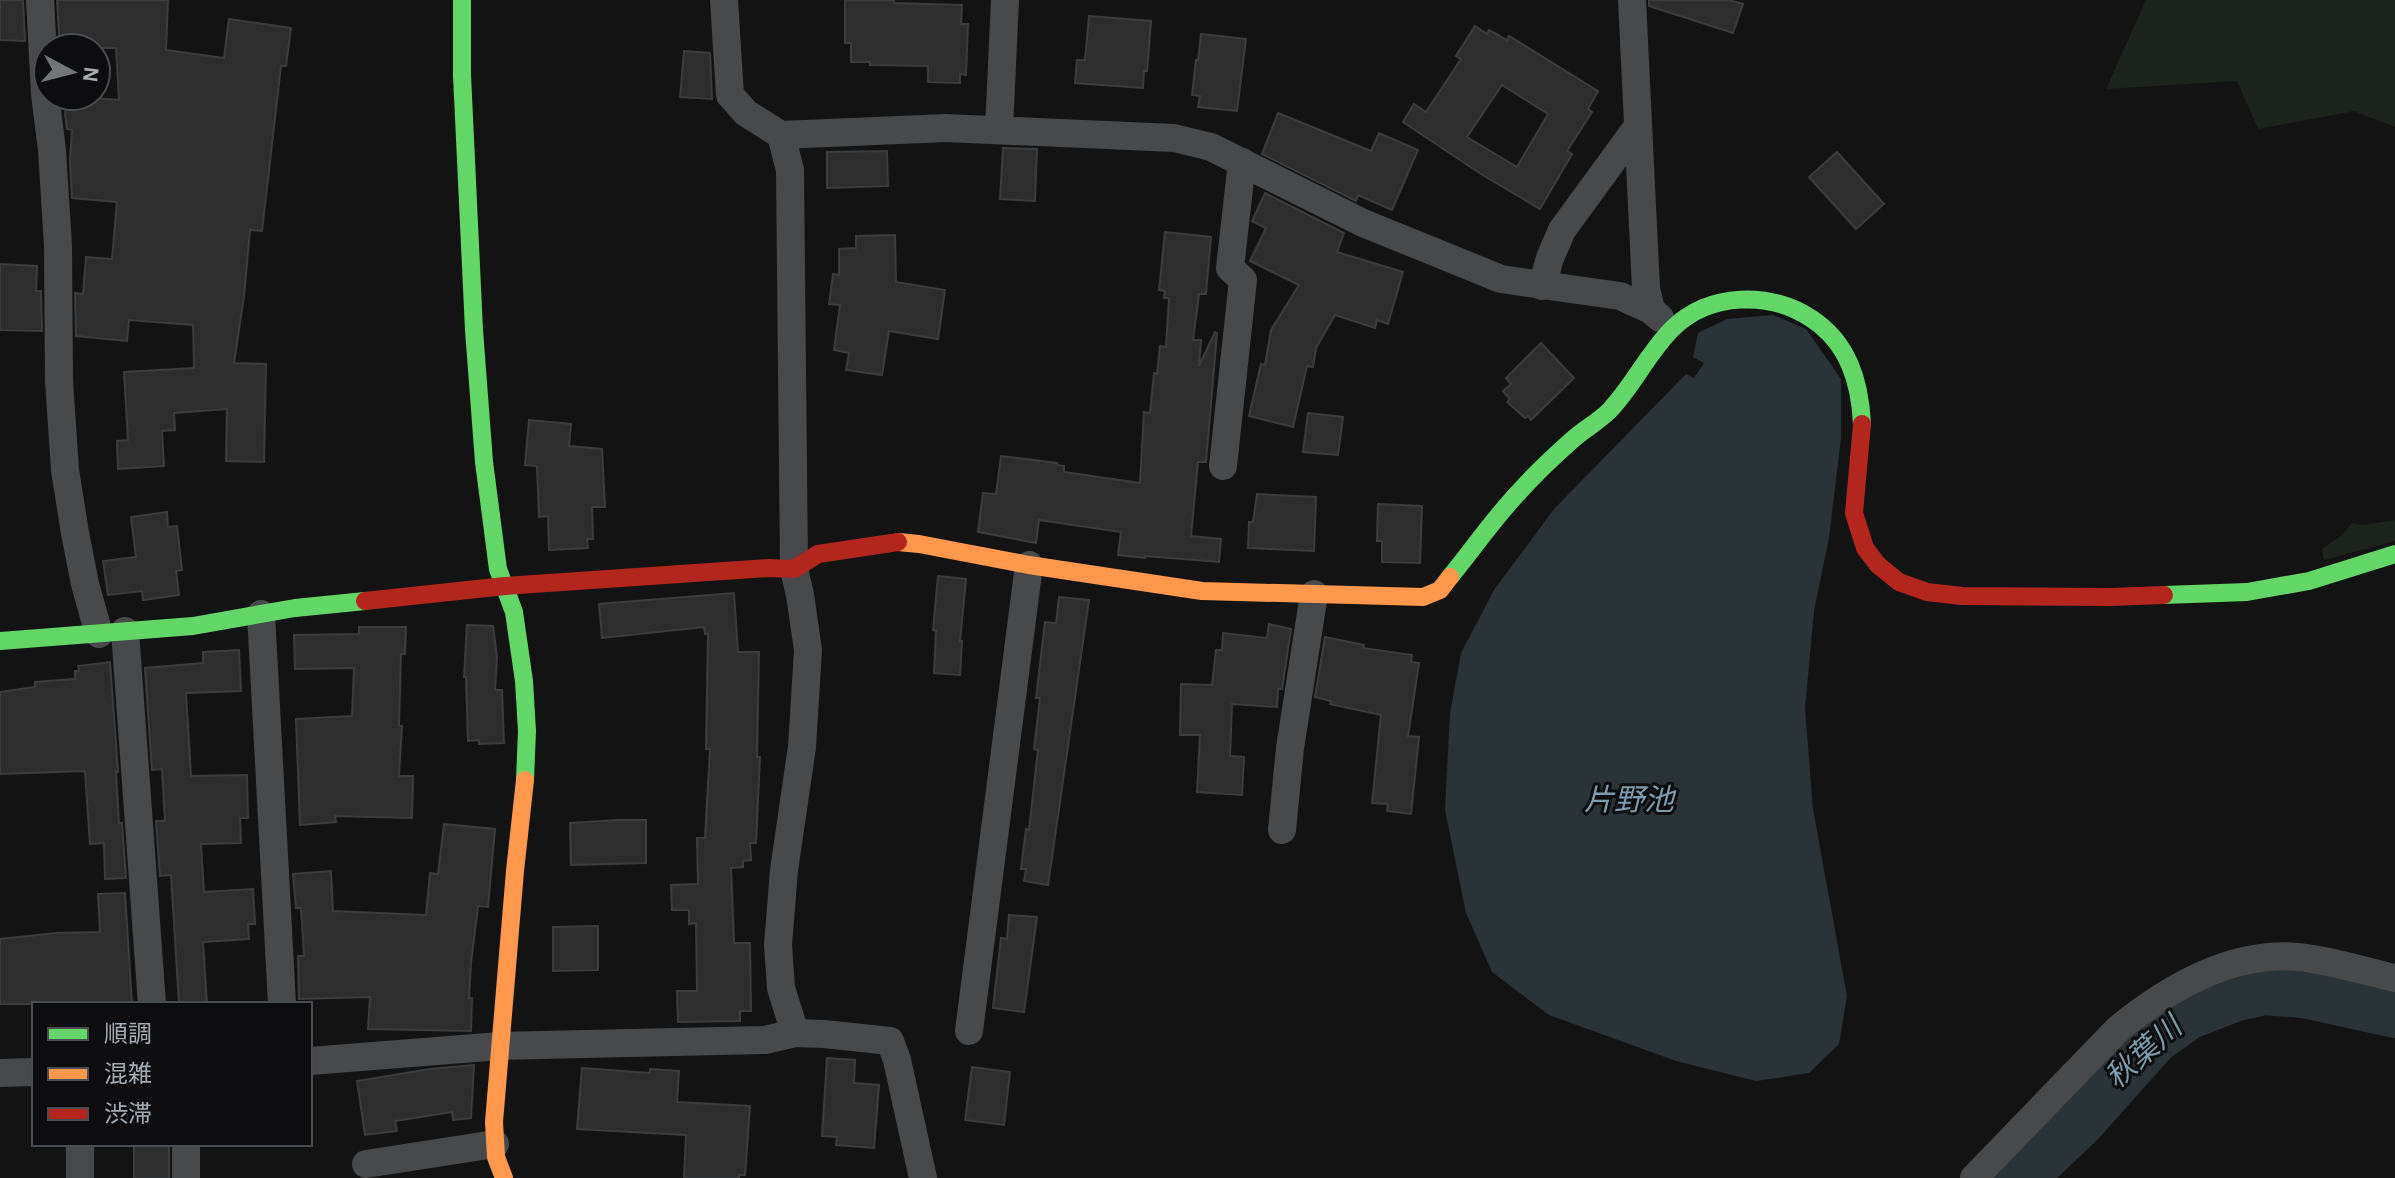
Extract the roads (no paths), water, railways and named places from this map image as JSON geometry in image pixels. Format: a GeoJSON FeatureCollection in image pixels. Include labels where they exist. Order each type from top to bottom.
{"type":"FeatureCollection","features":[{"type":"Feature","properties":{"kind":"street"},"geometry":{"type":"LineString","coordinates":[[40,0],[58,246],[59,381],[65,470],[83,571],[112,632],[152,1002]]}},
{"type":"Feature","properties":{"kind":"street"},"geometry":{"type":"LineString","coordinates":[[462,0],[462,75],[474,330],[484,462],[498,569],[514,612],[524,681],[527,731],[525,792],[515,871],[494,1122],[496,1157],[504,1178]]}},
{"type":"Feature","properties":{"kind":"street"},"geometry":{"type":"LineString","coordinates":[[724,0],[730,95],[746,113],[781,135],[946,128],[1174,138],[1211,147],[1363,223],[1501,279],[1620,296],[1662,319],[1688,316],[1710,305],[1740,299],[1765,300],[1794,307],[1824,327],[1845,351],[1857,385],[1862,421],[1854,513],[1865,548],[1878,565],[1899,582],[1927,592],[1962,596],[2111,597],[2247,592],[2309,581],[2395,554]]}},
{"type":"Feature","properties":{"kind":"street"},"geometry":{"type":"LineString","coordinates":[[999,129],[1005,0]]}},
{"type":"Feature","properties":{"kind":"street"},"geometry":{"type":"LineString","coordinates":[[1632,0],[1646,288],[1662,319]]}},
{"type":"Feature","properties":{"kind":"street"},"geometry":{"type":"LineString","coordinates":[[1542,286],[1562,230],[1638,126]]}},
{"type":"Feature","properties":{"kind":"street"},"geometry":{"type":"LineString","coordinates":[[781,135],[790,170],[794,569],[808,650],[802,747],[784,870],[778,945],[781,988],[795,1033]]}},
{"type":"Feature","properties":{"kind":"street"},"geometry":{"type":"LineString","coordinates":[[1223,466],[1243,280],[1230,268],[1242,162]]}},
{"type":"Feature","properties":{"kind":"street"},"geometry":{"type":"LineString","coordinates":[[0,641],[193,626],[325,605],[505,586],[768,568],[794,569],[818,554],[892,542],[1202,591],[1423,597],[1440,590],[1517,493],[1572,440],[1609,411],[1662,319]]}},
{"type":"Feature","properties":{"kind":"street"},"geometry":{"type":"LineString","coordinates":[[969,1031],[1029,565]]}},
{"type":"Feature","properties":{"kind":"street"},"geometry":{"type":"LineString","coordinates":[[1282,830],[1290,748],[1314,594]]}},
{"type":"Feature","properties":{"kind":"street"},"geometry":{"type":"LineString","coordinates":[[261,614],[282,1002]]}},
{"type":"Feature","properties":{"kind":"street"},"geometry":{"type":"LineString","coordinates":[[1974,1178],[2118,1029],[2149,1006],[2204,975],[2235,963],[2268,957],[2299,957],[2395,978]]}},
{"type":"Feature","properties":{"kind":"street"},"geometry":{"type":"LineString","coordinates":[[312,1061],[500,1046],[765,1040],[795,1033],[890,1041],[923,1178]]}},
{"type":"Feature","properties":{"kind":"street"},"geometry":{"type":"LineString","coordinates":[[0,1073],[32,1072]]}},
{"type":"Feature","properties":{"kind":"street"},"geometry":{"type":"LineString","coordinates":[[366,1164],[495,1144]]}},
{"type":"Feature","properties":{"kind":"street"},"geometry":{"type":"LineString","coordinates":[[80,1146],[80,1178]]}},
{"type":"Feature","properties":{"kind":"street"},"geometry":{"type":"LineString","coordinates":[[186,1146],[186,1178]]}},
{"type":"Feature","properties":{"kind":"water","name":"片野池"},"geometry":{"type":"Polygon","coordinates":[[[1773,315],[1806,329],[1841,379],[1841,438],[1829,538],[1814,611],[1805,709],[1813,809],[1847,996],[1839,1044],[1809,1073],[1756,1081],[1676,1061],[1549,1015],[1492,972],[1466,913],[1445,810],[1450,713],[1461,653],[1494,590],[1554,509],[1686,374],[1694,378],[1704,363],[1693,357],[1698,333],[1727,319],[1773,315]]]}},
{"type":"Feature","properties":{"kind":"waterway","name":"秋葉川"},"geometry":{"type":"LineString","coordinates":[[2018,1178],[2078,1121],[2153,1037],[2187,1013],[2233,995],[2264,988],[2304,991],[2395,1011]]}}]}
